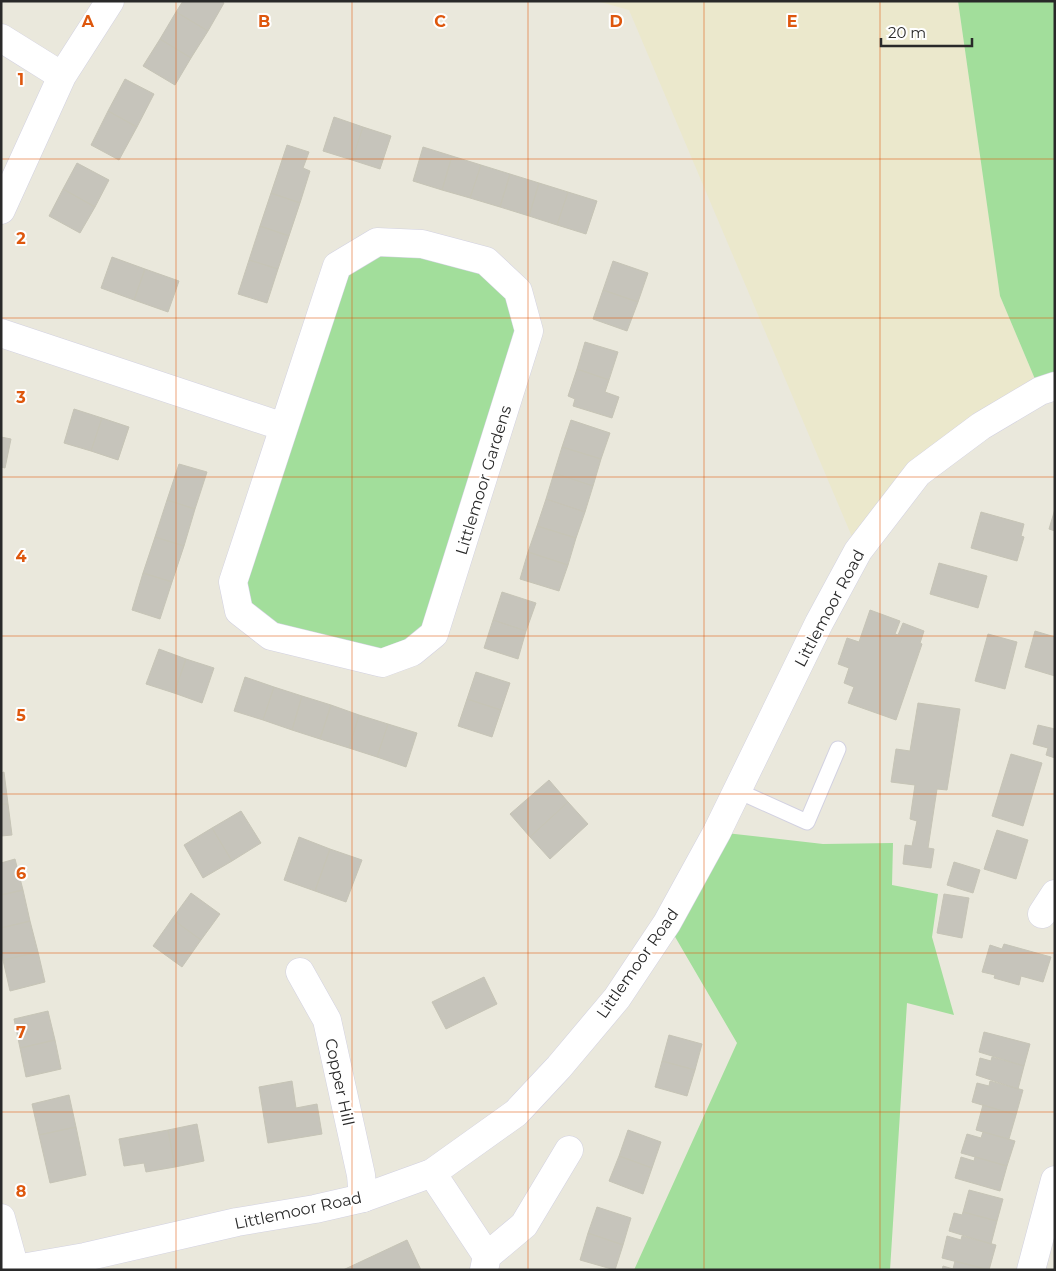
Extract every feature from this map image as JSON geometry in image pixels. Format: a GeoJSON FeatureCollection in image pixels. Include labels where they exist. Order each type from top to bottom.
{"type":"FeatureCollection","features":[{"type":"Feature","properties":{"kind":"street"},"geometry":{"type":"LineString","coordinates":[[1,210],[62,76],[110,1]]}},
{"type":"Feature","properties":{"kind":"street"},"geometry":{"type":"LineString","coordinates":[[1,38],[62,76]]}},
{"type":"Feature","properties":{"kind":"street","name":"Littlemoor Gardens"},"geometry":{"type":"LineString","coordinates":[[377,242],[422,244],[486,261],[518,291],[529,331],[434,634],[412,652],[382,663],[271,636],[239,611],[233,582],[284,428],[337,266],[377,242]]}},
{"type":"Feature","properties":{"kind":"street"},"geometry":{"type":"LineString","coordinates":[[1,333],[284,428]]}},
{"type":"Feature","properties":{"kind":"street","name":"Littlemoor Road"},"geometry":{"type":"LineString","coordinates":[[12,1269],[86,1263],[237,1222],[315,1209],[363,1198],[432,1173],[516,1113],[559,1067],[617,998],[667,923],[738,791],[819,622],[858,551],[918,473],[981,426],[1040,391],[1055,386]]}},
{"type":"Feature","properties":{"kind":"street","name":"Copper Hill"},"geometry":{"type":"LineString","coordinates":[[300,972],[327,1020],[360,1175],[363,1198]]}},
{"type":"Feature","properties":{"kind":"street"},"geometry":{"type":"LineString","coordinates":[[432,1173],[485,1263],[524,1225],[569,1150]]}},
{"type":"Feature","properties":{"kind":"street"},"geometry":{"type":"LineString","coordinates":[[1032,1270],[1055,1180]]}},
{"type":"Feature","properties":{"kind":"street"},"geometry":{"type":"LineString","coordinates":[[1,1218],[12,1269]]}},
{"type":"Feature","properties":{"kind":"lane"},"geometry":{"type":"LineString","coordinates":[[738,791],[807,822],[838,749]]}},
{"type":"Feature","properties":{"kind":"shaded area"},"geometry":{"type":"Polygon","coordinates":[[[597,1],[958,1],[1000,296],[1040,391],[981,426],[858,551],[629,10],[597,1]]]}},
{"type":"Feature","properties":{"kind":"green space"},"geometry":{"type":"Polygon","coordinates":[[[958,1],[1055,1],[1055,386],[1040,391],[1000,296],[958,1]]]}},
{"type":"Feature","properties":{"kind":"green space"},"geometry":{"type":"Polygon","coordinates":[[[377,242],[486,261],[529,331],[434,634],[382,663],[239,611],[337,266],[377,242]]]}},
{"type":"Feature","properties":{"kind":"green space"},"geometry":{"type":"Polygon","coordinates":[[[717,832],[823,844],[893,843],[892,885],[938,894],[932,937],[954,1015],[907,1003],[890,1270],[634,1270],[737,1043],[667,923],[717,832]]]}},
{"type":"Feature","properties":{"kind":"building"},"geometry":{"type":"Polygon","coordinates":[[[183,1],[221,1],[224,3],[208,31],[176,12],[183,1]]]}},
{"type":"Feature","properties":{"kind":"building"},"geometry":{"type":"Polygon","coordinates":[[[176,12],[208,31],[191,58],[160,39],[176,12]]]}},
{"type":"Feature","properties":{"kind":"building"},"geometry":{"type":"Polygon","coordinates":[[[160,39],[191,58],[175,85],[143,66],[160,39]]]}},
{"type":"Feature","properties":{"kind":"building"},"geometry":{"type":"Polygon","coordinates":[[[125,79],[154,94],[137,127],[108,111],[125,79]]]}},
{"type":"Feature","properties":{"kind":"building"},"geometry":{"type":"Polygon","coordinates":[[[108,111],[137,127],[119,160],[91,145],[108,111]]]}},
{"type":"Feature","properties":{"kind":"building"},"geometry":{"type":"Polygon","coordinates":[[[334,117],[363,127],[352,160],[323,151],[334,117]]]}},
{"type":"Feature","properties":{"kind":"building"},"geometry":{"type":"Polygon","coordinates":[[[363,127],[391,136],[380,169],[352,160],[363,127]]]}},
{"type":"Feature","properties":{"kind":"building"},"geometry":{"type":"Polygon","coordinates":[[[287,145],[309,152],[303,168],[310,171],[300,203],[271,193],[287,145]]]}},
{"type":"Feature","properties":{"kind":"building"},"geometry":{"type":"Polygon","coordinates":[[[423,147],[452,156],[442,190],[413,181],[423,147]]]}},
{"type":"Feature","properties":{"kind":"building"},"geometry":{"type":"Polygon","coordinates":[[[452,156],[481,165],[470,198],[442,190],[452,156]]]}},
{"type":"Feature","properties":{"kind":"building"},"geometry":{"type":"Polygon","coordinates":[[[77,163],[109,180],[95,207],[63,189],[77,163]]]}},
{"type":"Feature","properties":{"kind":"building"},"geometry":{"type":"Polygon","coordinates":[[[481,165],[510,174],[500,207],[470,198],[481,165]]]}},
{"type":"Feature","properties":{"kind":"building"},"geometry":{"type":"Polygon","coordinates":[[[510,174],[539,183],[529,216],[500,207],[510,174]]]}},
{"type":"Feature","properties":{"kind":"building"},"geometry":{"type":"Polygon","coordinates":[[[539,183],[568,192],[557,225],[529,216],[539,183]]]}},
{"type":"Feature","properties":{"kind":"building"},"geometry":{"type":"Polygon","coordinates":[[[63,189],[95,207],[80,233],[49,216],[63,189]]]}},
{"type":"Feature","properties":{"kind":"building"},"geometry":{"type":"Polygon","coordinates":[[[568,192],[597,201],[586,234],[557,225],[568,192]]]}},
{"type":"Feature","properties":{"kind":"building"},"geometry":{"type":"Polygon","coordinates":[[[271,193],[300,203],[289,236],[260,226],[271,193]]]}},
{"type":"Feature","properties":{"kind":"building"},"geometry":{"type":"Polygon","coordinates":[[[260,226],[289,236],[278,269],[249,260],[260,226]]]}},
{"type":"Feature","properties":{"kind":"building"},"geometry":{"type":"Polygon","coordinates":[[[112,257],[145,269],[134,300],[101,288],[112,257]]]}},
{"type":"Feature","properties":{"kind":"building"},"geometry":{"type":"Polygon","coordinates":[[[249,260],[278,269],[267,303],[238,294],[249,260]]]}},
{"type":"Feature","properties":{"kind":"building"},"geometry":{"type":"Polygon","coordinates":[[[613,261],[648,273],[638,302],[603,290],[613,261]]]}},
{"type":"Feature","properties":{"kind":"building"},"geometry":{"type":"Polygon","coordinates":[[[145,269],[179,281],[168,312],[134,300],[145,269]]]}},
{"type":"Feature","properties":{"kind":"building"},"geometry":{"type":"Polygon","coordinates":[[[603,290],[638,302],[627,331],[593,319],[603,290]]]}},
{"type":"Feature","properties":{"kind":"building"},"geometry":{"type":"Polygon","coordinates":[[[585,342],[618,352],[609,380],[577,369],[585,342]]]}},
{"type":"Feature","properties":{"kind":"building"},"geometry":{"type":"Polygon","coordinates":[[[577,369],[609,380],[605,392],[619,397],[612,418],[573,406],[575,399],[568,396],[577,369]]]}},
{"type":"Feature","properties":{"kind":"building"},"geometry":{"type":"Polygon","coordinates":[[[74,409],[102,418],[91,451],[64,443],[74,409]]]}},
{"type":"Feature","properties":{"kind":"building"},"geometry":{"type":"Polygon","coordinates":[[[102,418],[129,427],[118,460],[91,451],[102,418]]]}},
{"type":"Feature","properties":{"kind":"building"},"geometry":{"type":"Polygon","coordinates":[[[571,420],[610,433],[601,459],[562,447],[571,420]]]}},
{"type":"Feature","properties":{"kind":"building"},"geometry":{"type":"Polygon","coordinates":[[[1,437],[11,439],[5,468],[1,467],[1,437]]]}},
{"type":"Feature","properties":{"kind":"building"},"geometry":{"type":"Polygon","coordinates":[[[562,447],[601,459],[593,486],[554,473],[562,447]]]}},
{"type":"Feature","properties":{"kind":"building"},"geometry":{"type":"Polygon","coordinates":[[[179,464],[207,472],[195,509],[167,500],[179,464]]]}},
{"type":"Feature","properties":{"kind":"building"},"geometry":{"type":"Polygon","coordinates":[[[554,473],[593,486],[585,512],[546,499],[554,473]]]}},
{"type":"Feature","properties":{"kind":"building"},"geometry":{"type":"Polygon","coordinates":[[[546,499],[585,512],[576,538],[537,526],[546,499]]]}},
{"type":"Feature","properties":{"kind":"building"},"geometry":{"type":"Polygon","coordinates":[[[167,500],[195,509],[184,546],[155,537],[167,500]]]}},
{"type":"Feature","properties":{"kind":"building"},"geometry":{"type":"Polygon","coordinates":[[[1055,509],[1055,531],[1049,529],[1055,509]]]}},
{"type":"Feature","properties":{"kind":"building"},"geometry":{"type":"Polygon","coordinates":[[[981,512],[1024,524],[1021,536],[1024,537],[1017,561],[971,548],[981,512]]]}},
{"type":"Feature","properties":{"kind":"building"},"geometry":{"type":"Polygon","coordinates":[[[537,526],[576,538],[568,565],[528,552],[537,526]]]}},
{"type":"Feature","properties":{"kind":"building"},"geometry":{"type":"Polygon","coordinates":[[[155,537],[184,546],[172,582],[143,573],[155,537]]]}},
{"type":"Feature","properties":{"kind":"building"},"geometry":{"type":"Polygon","coordinates":[[[528,552],[568,565],[559,591],[520,579],[528,552]]]}},
{"type":"Feature","properties":{"kind":"building"},"geometry":{"type":"Polygon","coordinates":[[[939,563],[987,576],[978,608],[930,594],[939,563]]]}},
{"type":"Feature","properties":{"kind":"building"},"geometry":{"type":"Polygon","coordinates":[[[143,573],[172,582],[160,619],[132,610],[143,573]]]}},
{"type":"Feature","properties":{"kind":"building"},"geometry":{"type":"Polygon","coordinates":[[[502,592],[536,603],[526,631],[493,620],[502,592]]]}},
{"type":"Feature","properties":{"kind":"building"},"geometry":{"type":"Polygon","coordinates":[[[870,610],[900,621],[895,634],[898,635],[903,623],[924,631],[920,643],[922,644],[896,720],[848,703],[854,687],[844,683],[849,668],[838,664],[847,638],[859,642],[870,610]]]}},
{"type":"Feature","properties":{"kind":"building"},"geometry":{"type":"Polygon","coordinates":[[[493,620],[526,631],[518,659],[484,648],[493,620]]]}},
{"type":"Feature","properties":{"kind":"building"},"geometry":{"type":"Polygon","coordinates":[[[1035,631],[1055,637],[1055,676],[1025,667],[1035,631]]]}},
{"type":"Feature","properties":{"kind":"building"},"geometry":{"type":"Polygon","coordinates":[[[988,634],[1017,642],[1005,689],[975,681],[988,634]]]}},
{"type":"Feature","properties":{"kind":"building"},"geometry":{"type":"Polygon","coordinates":[[[159,649],[186,659],[174,693],[146,684],[159,649]]]}},
{"type":"Feature","properties":{"kind":"building"},"geometry":{"type":"Polygon","coordinates":[[[186,659],[214,668],[202,703],[174,693],[186,659]]]}},
{"type":"Feature","properties":{"kind":"building"},"geometry":{"type":"Polygon","coordinates":[[[476,672],[510,683],[501,710],[467,699],[476,672]]]}},
{"type":"Feature","properties":{"kind":"building"},"geometry":{"type":"Polygon","coordinates":[[[245,677],[274,687],[263,720],[234,711],[245,677]]]}},
{"type":"Feature","properties":{"kind":"building"},"geometry":{"type":"Polygon","coordinates":[[[274,687],[302,696],[292,730],[263,720],[274,687]]]}},
{"type":"Feature","properties":{"kind":"building"},"geometry":{"type":"Polygon","coordinates":[[[302,696],[331,705],[320,739],[292,730],[302,696]]]}},
{"type":"Feature","properties":{"kind":"building"},"geometry":{"type":"Polygon","coordinates":[[[467,699],[501,710],[492,737],[458,726],[467,699]]]}},
{"type":"Feature","properties":{"kind":"building"},"geometry":{"type":"Polygon","coordinates":[[[918,703],[960,709],[947,790],[937,789],[928,848],[934,849],[931,868],[903,864],[905,845],[912,846],[917,821],[910,819],[915,785],[891,782],[896,749],[910,751],[918,703]]]}},
{"type":"Feature","properties":{"kind":"building"},"geometry":{"type":"Polygon","coordinates":[[[331,705],[359,715],[349,748],[320,739],[331,705]]]}},
{"type":"Feature","properties":{"kind":"building"},"geometry":{"type":"Polygon","coordinates":[[[359,715],[388,724],[377,757],[349,748],[359,715]]]}},
{"type":"Feature","properties":{"kind":"building"},"geometry":{"type":"Polygon","coordinates":[[[388,724],[417,733],[406,767],[377,757],[388,724]]]}},
{"type":"Feature","properties":{"kind":"building"},"geometry":{"type":"Polygon","coordinates":[[[1038,725],[1055,729],[1055,758],[1046,755],[1048,748],[1033,744],[1038,725]]]}},
{"type":"Feature","properties":{"kind":"building"},"geometry":{"type":"Polygon","coordinates":[[[1011,754],[1042,763],[1023,826],[992,816],[1011,754]]]}},
{"type":"Feature","properties":{"kind":"building"},"geometry":{"type":"Polygon","coordinates":[[[4,772],[8,804],[1,804],[1,773],[4,772]]]}},
{"type":"Feature","properties":{"kind":"building"},"geometry":{"type":"Polygon","coordinates":[[[549,780],[568,802],[530,837],[510,814],[549,780]]]}},
{"type":"Feature","properties":{"kind":"building"},"geometry":{"type":"Polygon","coordinates":[[[568,802],[588,824],[550,859],[530,837],[568,802]]]}},
{"type":"Feature","properties":{"kind":"building"},"geometry":{"type":"Polygon","coordinates":[[[1,804],[8,804],[12,835],[1,836],[1,804]]]}},
{"type":"Feature","properties":{"kind":"building"},"geometry":{"type":"Polygon","coordinates":[[[241,811],[261,843],[232,861],[212,828],[241,811]]]}},
{"type":"Feature","properties":{"kind":"building"},"geometry":{"type":"Polygon","coordinates":[[[212,828],[232,861],[203,878],[184,845],[212,828]]]}},
{"type":"Feature","properties":{"kind":"building"},"geometry":{"type":"Polygon","coordinates":[[[997,830],[1028,840],[1016,879],[984,869],[997,830]]]}},
{"type":"Feature","properties":{"kind":"building"},"geometry":{"type":"Polygon","coordinates":[[[299,837],[330,849],[315,891],[284,880],[299,837]]]}},
{"type":"Feature","properties":{"kind":"building"},"geometry":{"type":"Polygon","coordinates":[[[330,849],[362,860],[346,902],[315,891],[330,849]]]}},
{"type":"Feature","properties":{"kind":"building"},"geometry":{"type":"Polygon","coordinates":[[[15,859],[23,890],[1,895],[1,863],[15,859]]]}},
{"type":"Feature","properties":{"kind":"building"},"geometry":{"type":"Polygon","coordinates":[[[954,862],[980,870],[973,893],[947,885],[954,862]]]}},
{"type":"Feature","properties":{"kind":"building"},"geometry":{"type":"Polygon","coordinates":[[[23,890],[30,921],[1,928],[1,895],[23,890]]]}},
{"type":"Feature","properties":{"kind":"building"},"geometry":{"type":"Polygon","coordinates":[[[191,893],[220,914],[201,940],[172,919],[191,893]]]}},
{"type":"Feature","properties":{"kind":"building"},"geometry":{"type":"Polygon","coordinates":[[[944,894],[969,898],[962,938],[937,933],[944,894]]]}},
{"type":"Feature","properties":{"kind":"building"},"geometry":{"type":"Polygon","coordinates":[[[172,919],[201,940],[182,967],[153,946],[172,919]]]}},
{"type":"Feature","properties":{"kind":"building"},"geometry":{"type":"Polygon","coordinates":[[[30,921],[38,952],[3,960],[1,928],[30,921]]]}},
{"type":"Feature","properties":{"kind":"building"},"geometry":{"type":"Polygon","coordinates":[[[1004,944],[1051,957],[1043,982],[1021,976],[1019,985],[994,978],[995,975],[982,972],[990,945],[1002,949],[1004,944]]]}},
{"type":"Feature","properties":{"kind":"building"},"geometry":{"type":"Polygon","coordinates":[[[38,952],[45,982],[10,991],[3,960],[38,952]]]}},
{"type":"Feature","properties":{"kind":"building"},"geometry":{"type":"Polygon","coordinates":[[[484,977],[497,1004],[446,1029],[432,1002],[484,977]]]}},
{"type":"Feature","properties":{"kind":"building"},"geometry":{"type":"Polygon","coordinates":[[[48,1011],[55,1040],[20,1048],[14,1019],[48,1011]]]}},
{"type":"Feature","properties":{"kind":"building"},"geometry":{"type":"Polygon","coordinates":[[[984,1032],[1030,1044],[1024,1066],[979,1052],[984,1032]]]}},
{"type":"Feature","properties":{"kind":"building"},"geometry":{"type":"Polygon","coordinates":[[[669,1035],[702,1044],[695,1070],[662,1061],[669,1035]]]}},
{"type":"Feature","properties":{"kind":"building"},"geometry":{"type":"Polygon","coordinates":[[[55,1040],[61,1069],[26,1077],[20,1048],[55,1040]]]}},
{"type":"Feature","properties":{"kind":"building"},"geometry":{"type":"Polygon","coordinates":[[[992,1057],[1024,1066],[1018,1089],[976,1075],[980,1058],[991,1061],[992,1057]]]}},
{"type":"Feature","properties":{"kind":"building"},"geometry":{"type":"Polygon","coordinates":[[[662,1061],[695,1070],[687,1096],[655,1087],[662,1061]]]}},
{"type":"Feature","properties":{"kind":"building"},"geometry":{"type":"Polygon","coordinates":[[[292,1081],[296,1108],[317,1104],[322,1134],[268,1143],[259,1087],[292,1081]]]}},
{"type":"Feature","properties":{"kind":"building"},"geometry":{"type":"Polygon","coordinates":[[[990,1081],[1023,1090],[1016,1115],[972,1102],[977,1083],[989,1086],[990,1081]]]}},
{"type":"Feature","properties":{"kind":"building"},"geometry":{"type":"Polygon","coordinates":[[[69,1095],[76,1127],[39,1135],[32,1104],[69,1095]]]}},
{"type":"Feature","properties":{"kind":"building"},"geometry":{"type":"Polygon","coordinates":[[[983,1105],[1016,1115],[1009,1139],[976,1130],[983,1105]]]}},
{"type":"Feature","properties":{"kind":"building"},"geometry":{"type":"Polygon","coordinates":[[[197,1124],[204,1161],[175,1167],[168,1130],[197,1124]]]}},
{"type":"Feature","properties":{"kind":"building"},"geometry":{"type":"Polygon","coordinates":[[[76,1127],[86,1175],[50,1183],[39,1135],[76,1127]]]}},
{"type":"Feature","properties":{"kind":"building"},"geometry":{"type":"Polygon","coordinates":[[[168,1130],[175,1167],[146,1172],[144,1163],[124,1166],[119,1139],[168,1130]]]}},
{"type":"Feature","properties":{"kind":"building"},"geometry":{"type":"Polygon","coordinates":[[[628,1130],[661,1142],[652,1168],[619,1156],[628,1130]]]}},
{"type":"Feature","properties":{"kind":"building"},"geometry":{"type":"Polygon","coordinates":[[[983,1132],[1015,1141],[1007,1166],[961,1153],[967,1134],[981,1138],[983,1132]]]}},
{"type":"Feature","properties":{"kind":"building"},"geometry":{"type":"Polygon","coordinates":[[[619,1156],[652,1168],[643,1194],[609,1181],[619,1156]]]}},
{"type":"Feature","properties":{"kind":"building"},"geometry":{"type":"Polygon","coordinates":[[[961,1157],[974,1161],[975,1157],[1007,1166],[1000,1191],[955,1178],[961,1157]]]}},
{"type":"Feature","properties":{"kind":"building"},"geometry":{"type":"Polygon","coordinates":[[[969,1190],[1003,1199],[997,1221],[963,1212],[969,1190]]]}},
{"type":"Feature","properties":{"kind":"building"},"geometry":{"type":"Polygon","coordinates":[[[597,1207],[631,1218],[623,1245],[588,1233],[597,1207]]]}},
{"type":"Feature","properties":{"kind":"building"},"geometry":{"type":"Polygon","coordinates":[[[963,1212],[997,1221],[991,1244],[949,1231],[954,1213],[962,1215],[963,1212]]]}},
{"type":"Feature","properties":{"kind":"building"},"geometry":{"type":"Polygon","coordinates":[[[588,1233],[623,1245],[615,1270],[580,1260],[588,1233]]]}},
{"type":"Feature","properties":{"kind":"building"},"geometry":{"type":"Polygon","coordinates":[[[947,1236],[961,1240],[962,1236],[996,1245],[989,1270],[942,1258],[947,1236]]]}},
{"type":"Feature","properties":{"kind":"building"},"geometry":{"type":"Polygon","coordinates":[[[407,1240],[421,1270],[343,1270],[407,1240]]]}},
{"type":"Feature","properties":{"kind":"building"},"geometry":{"type":"Polygon","coordinates":[[[955,1261],[989,1270],[942,1270],[943,1266],[953,1269],[955,1261]]]}}]}
